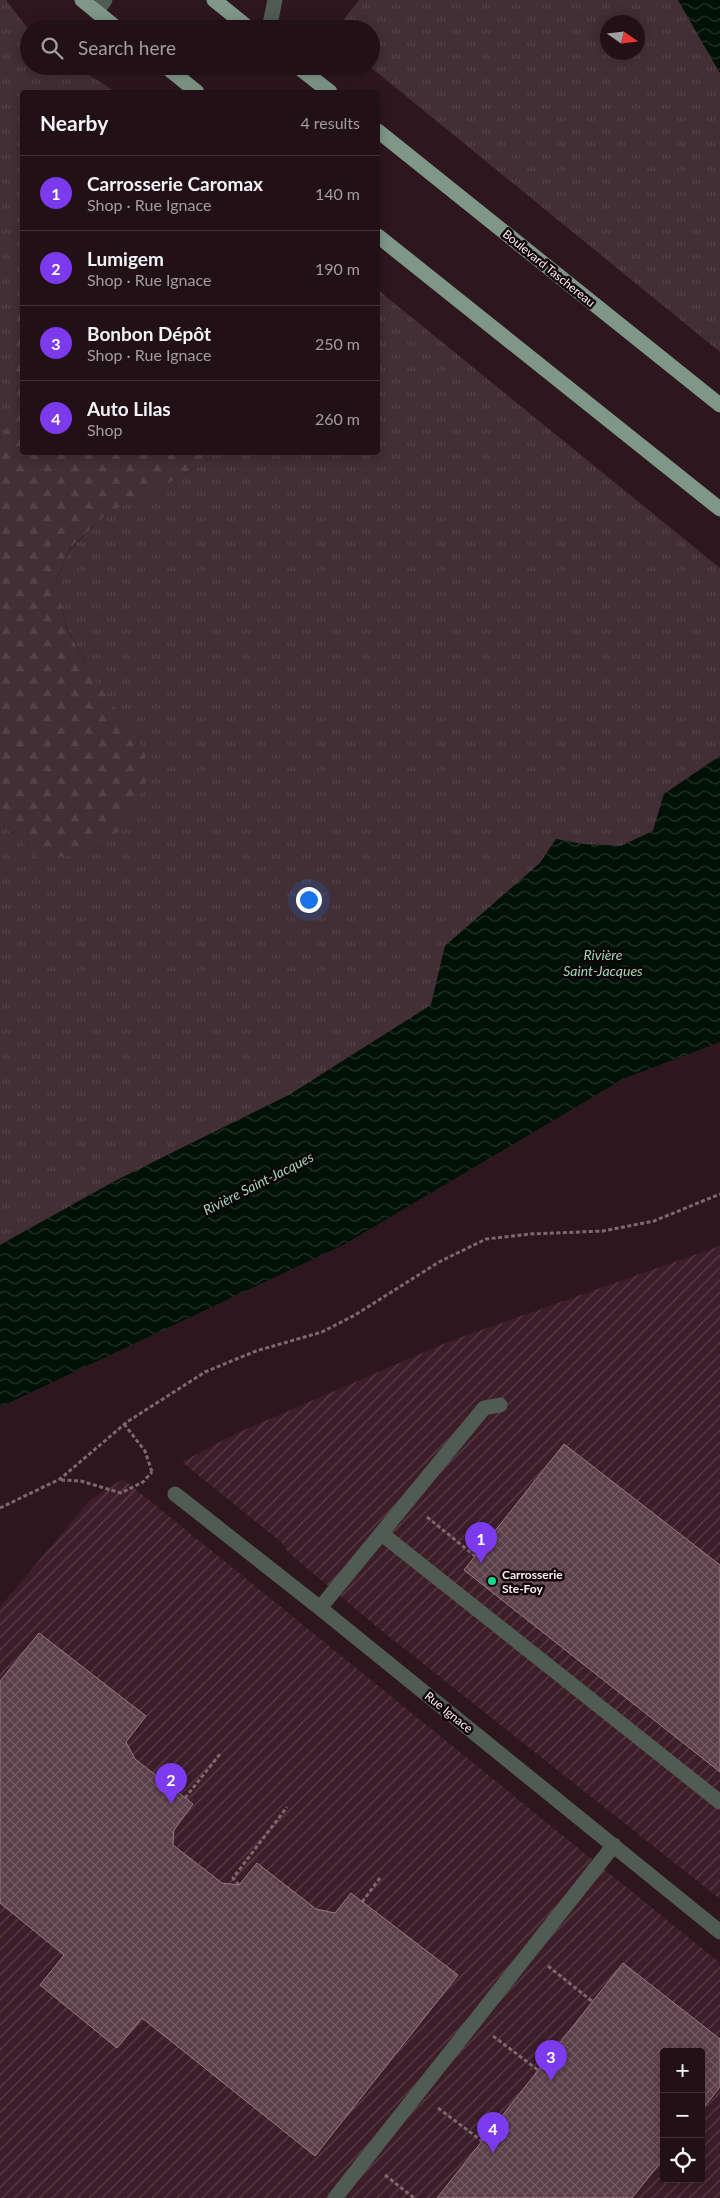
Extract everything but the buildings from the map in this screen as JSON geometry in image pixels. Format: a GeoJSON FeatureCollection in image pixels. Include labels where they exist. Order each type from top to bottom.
{"type":"FeatureCollection","features":[{"type":"Feature","properties":{"kind":"main road"},"geometry":{"type":"LineString","coordinates":[[82,0],[101,6],[111,20]]}},
{"type":"Feature","properties":{"kind":"main road"},"geometry":{"type":"LineString","coordinates":[[214,0],[239,20]]}},
{"type":"Feature","properties":{"kind":"main road"},"geometry":{"type":"LineString","coordinates":[[176,75],[195,90]]}},
{"type":"Feature","properties":{"kind":"main road"},"geometry":{"type":"LineString","coordinates":[[308,75],[327,90]]}},
{"type":"Feature","properties":{"kind":"main road","name":"Boulevard Taschereau"},"geometry":{"type":"LineString","coordinates":[[380,133],[720,404]]}},
{"type":"Feature","properties":{"kind":"main road"},"geometry":{"type":"LineString","coordinates":[[380,238],[720,509]]}},
{"type":"Feature","properties":{"kind":"street"},"geometry":{"type":"LineString","coordinates":[[271,20],[275,0]]}},
{"type":"Feature","properties":{"kind":"street"},"geometry":{"type":"LineString","coordinates":[[320,1608],[484,1408],[500,1405]]}},
{"type":"Feature","properties":{"kind":"street","name":"Rue Ignace"},"geometry":{"type":"LineString","coordinates":[[175,1494],[320,1608],[720,1932]]}},
{"type":"Feature","properties":{"kind":"street"},"geometry":{"type":"LineString","coordinates":[[382,1534],[720,1802]]}},
{"type":"Feature","properties":{"kind":"street"},"geometry":{"type":"LineString","coordinates":[[335,2198],[614,1845]]}},
{"type":"Feature","properties":{"kind":"path"},"geometry":{"type":"LineString","coordinates":[[0,1508],[60,1480],[124,1424],[205,1372],[256,1351],[322,1332],[355,1315],[439,1262],[486,1239],[531,1234],[603,1231],[654,1221],[720,1194]]}},
{"type":"Feature","properties":{"kind":"path"},"geometry":{"type":"LineString","coordinates":[[60,1480],[81,1482],[121,1493],[143,1482],[152,1472],[145,1451],[124,1424]]}},
{"type":"Feature","properties":{"kind":"path"},"geometry":{"type":"LineString","coordinates":[[408,1502],[475,1556]]}},
{"type":"Feature","properties":{"kind":"path"},"geometry":{"type":"LineString","coordinates":[[185,1798],[220,1754]]}},
{"type":"Feature","properties":{"kind":"path"},"geometry":{"type":"LineString","coordinates":[[239,1885],[233,1878],[287,1807]]}},
{"type":"Feature","properties":{"kind":"path"},"geometry":{"type":"LineString","coordinates":[[362,1902],[380,1878]]}},
{"type":"Feature","properties":{"kind":"path"},"geometry":{"type":"LineString","coordinates":[[530,1952],[593,2002]]}},
{"type":"Feature","properties":{"kind":"path"},"geometry":{"type":"LineString","coordinates":[[474,2022],[538,2070]]}},
{"type":"Feature","properties":{"kind":"path"},"geometry":{"type":"LineString","coordinates":[[418,2093],[482,2141]]}},
{"type":"Feature","properties":{"kind":"path"},"geometry":{"type":"LineString","coordinates":[[365,2160],[414,2198]]}},
{"type":"Feature","properties":{"kind":"shaded area"},"geometry":{"type":"Polygon","coordinates":[[[720,1245],[720,1899],[377,1627],[289,1553],[282,1543],[182,1462],[237,1433],[450,1341],[720,1245]]]}},
{"type":"Feature","properties":{"kind":"shaded area"},"geometry":{"type":"Polygon","coordinates":[[[123,1479],[720,1963],[720,2198],[0,2198],[0,1607],[90,1500],[123,1479]]]}},
{"type":"Feature","properties":{"kind":"green space"},"geometry":{"type":"Polygon","coordinates":[[[0,0],[6,0],[21,20],[20,75],[89,75],[113,90],[20,90],[20,304],[13,336],[19,404],[0,439],[0,0]]]}},
{"type":"Feature","properties":{"kind":"green space"},"geometry":{"type":"Polygon","coordinates":[[[359,0],[678,0],[720,73],[720,352],[380,75],[380,20],[343,20],[359,0]]]}},
{"type":"Feature","properties":{"kind":"green space"},"geometry":{"type":"Polygon","coordinates":[[[380,292],[720,568],[720,756],[664,794],[653,831],[621,846],[582,844],[556,839],[540,863],[445,946],[431,1005],[289,1095],[115,1181],[0,1245],[0,821],[39,858],[95,680],[66,626],[56,580],[70,549],[109,512],[155,491],[208,460],[212,455],[380,455],[380,292]]]}},
{"type":"Feature","properties":{"kind":"green space"},"geometry":{"type":"Polygon","coordinates":[[[20,304],[20,455],[212,455],[208,460],[155,491],[109,512],[70,548],[56,579],[66,627],[95,680],[145,750],[146,785],[118,832],[75,856],[39,858],[0,821],[0,439],[19,404],[13,336],[20,304]]]}},
{"type":"Feature","properties":{"kind":"water"},"geometry":{"type":"Polygon","coordinates":[[[678,0],[720,0],[720,73],[678,0]]]}},
{"type":"Feature","properties":{"kind":"water","name":"Rivière Saint-Jacques"},"geometry":{"type":"Polygon","coordinates":[[[720,756],[720,1042],[625,1078],[343,1245],[0,1407],[0,1245],[115,1181],[289,1095],[431,1005],[445,946],[540,863],[556,839],[582,844],[621,846],[653,831],[664,794],[720,756]]]}},
{"type":"Feature","properties":{"kind":"place","name":"Carrosserie Caromax"},"geometry":{"type":"Point","coordinates":[481,1563]}},
{"type":"Feature","properties":{"kind":"place","name":"Carrosserie Ste-Foy"},"geometry":{"type":"Point","coordinates":[492,1581]}},
{"type":"Feature","properties":{"kind":"place","name":"Lumigem"},"geometry":{"type":"Point","coordinates":[171,1804]}},
{"type":"Feature","properties":{"kind":"place","name":"Bonbon Dépôt"},"geometry":{"type":"Point","coordinates":[551,2081]}},
{"type":"Feature","properties":{"kind":"place","name":"Auto Lilas"},"geometry":{"type":"Point","coordinates":[493,2153]}}]}
